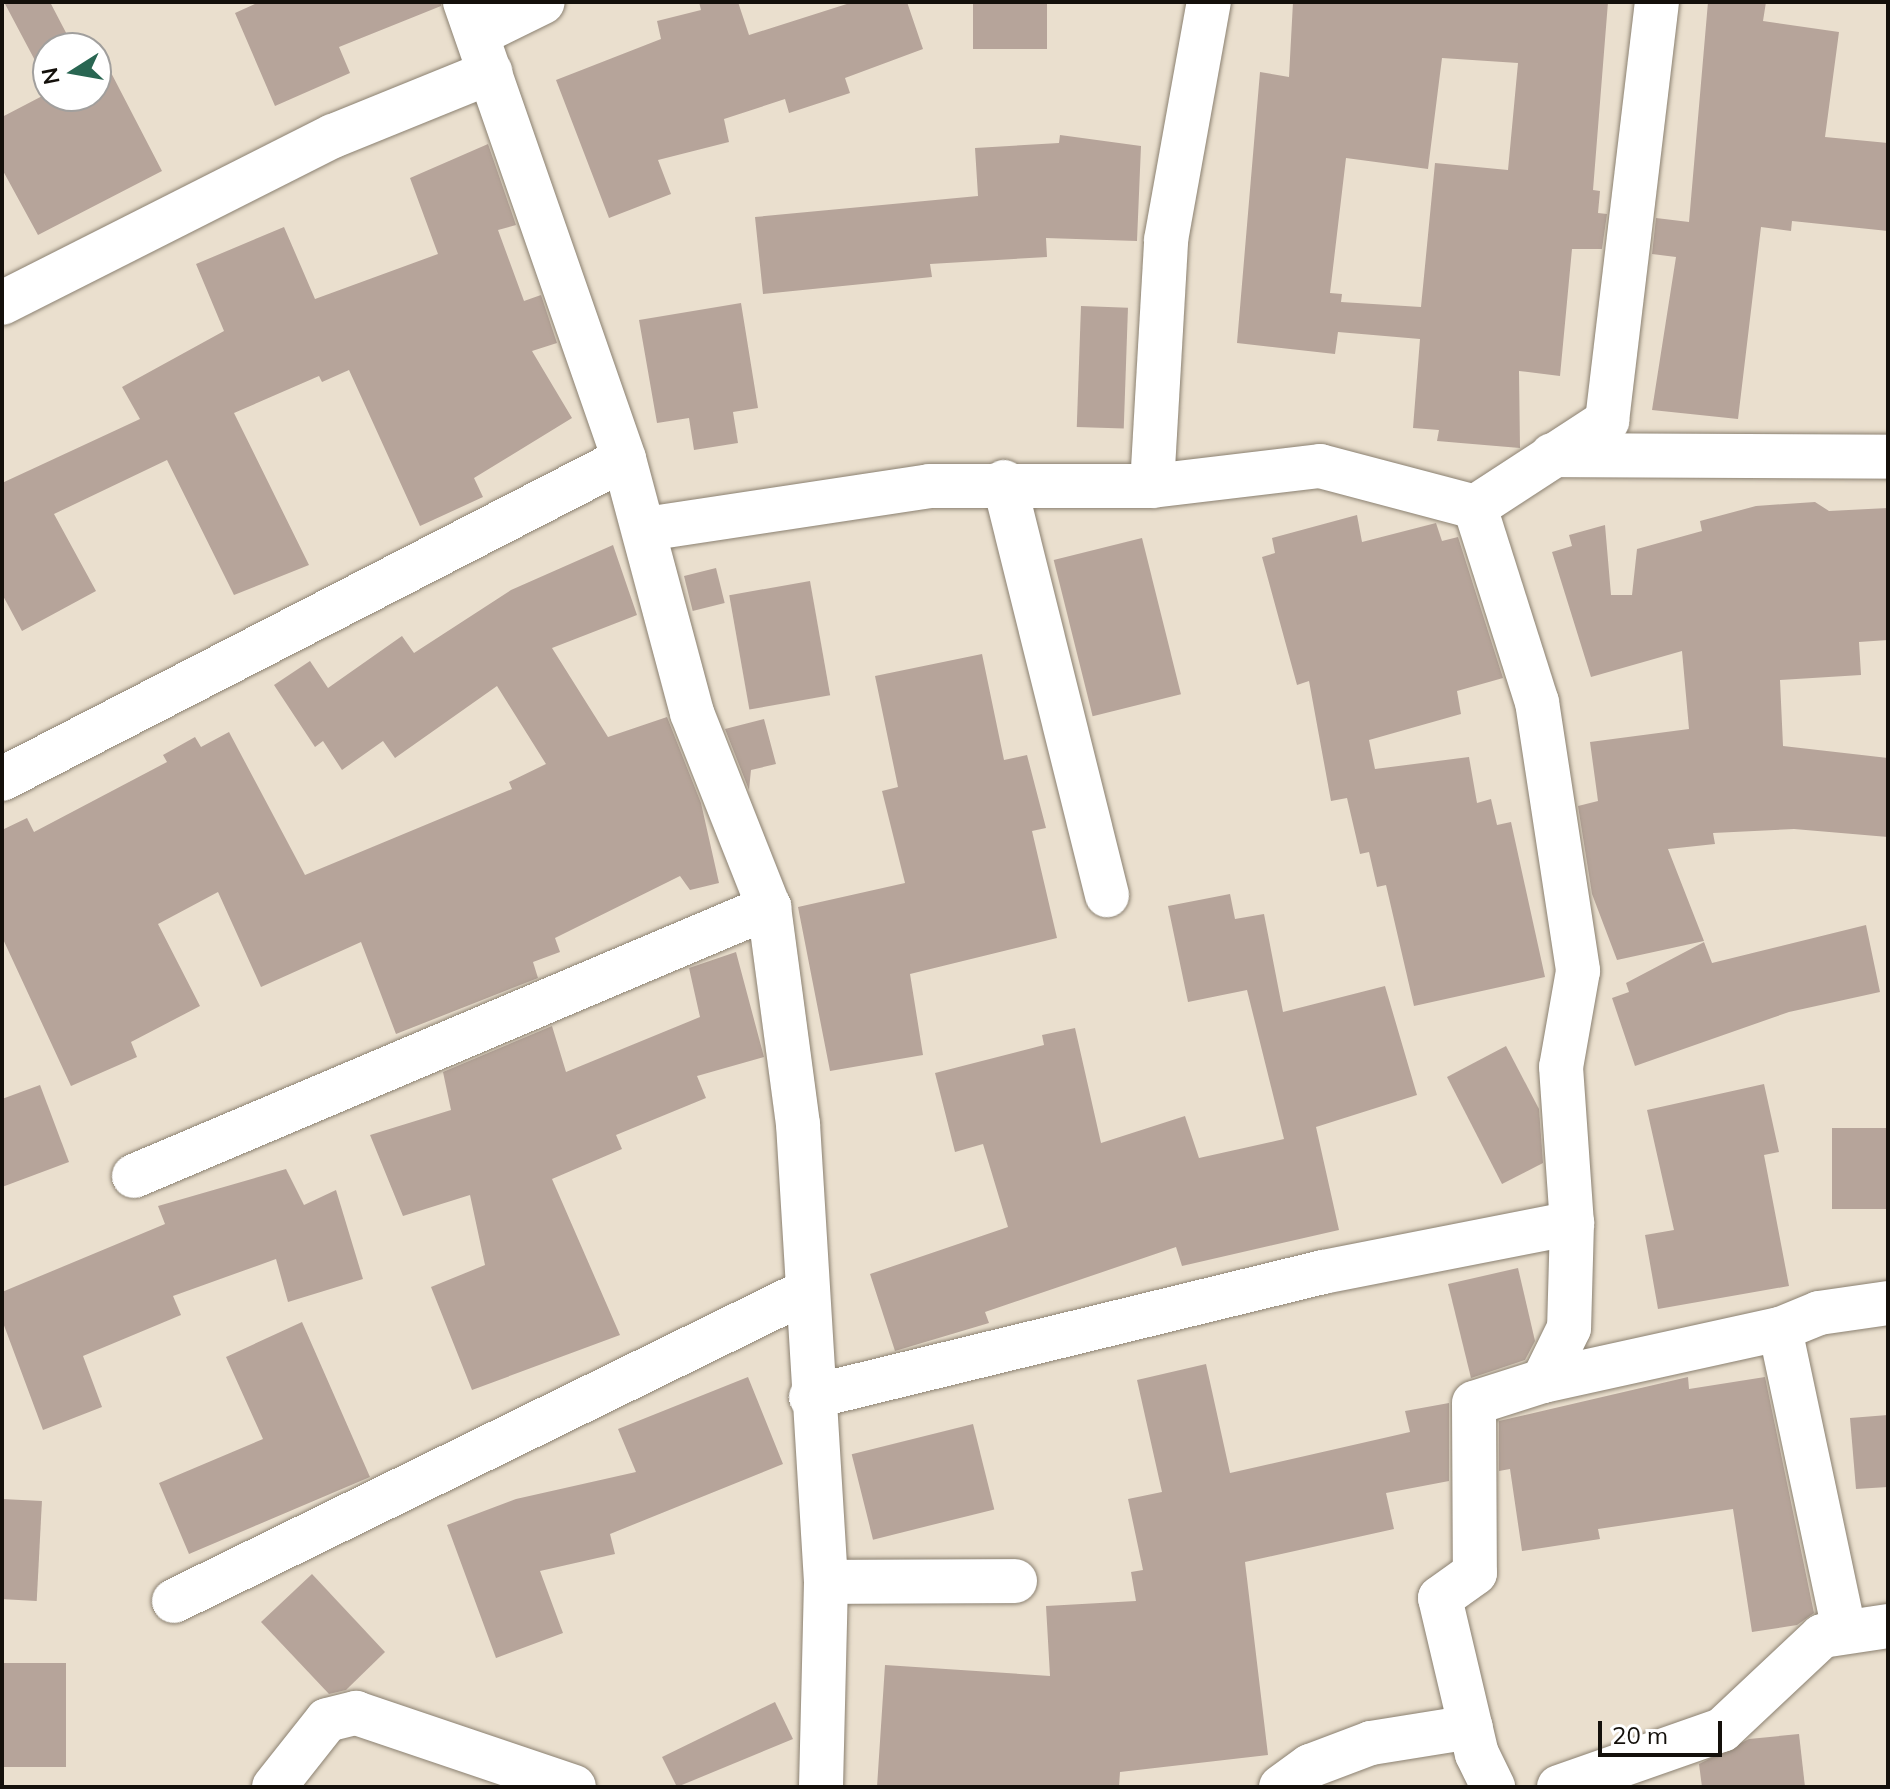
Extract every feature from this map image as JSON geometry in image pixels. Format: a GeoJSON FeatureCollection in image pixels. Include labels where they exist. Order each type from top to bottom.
{"type":"FeatureCollection","features":[{"type":"Feature","properties":{"kind":"street"},"geometry":{"type":"LineString","coordinates":[[2,303],[333,136],[478,36],[543,2]]}},
{"type":"Feature","properties":{"kind":"street"},"geometry":{"type":"LineString","coordinates":[[1152,486],[1166,240],[1209,2]]}},
{"type":"Feature","properties":{"kind":"street"},"geometry":{"type":"LineString","coordinates":[[646,529],[822,498],[1004,482],[1152,486],[1320,466],[1475,507],[1607,421],[1657,2]]}},
{"type":"Feature","properties":{"kind":"street"},"geometry":{"type":"LineString","coordinates":[[478,36],[624,459],[646,529],[692,713],[769,907],[798,1124],[811,1397],[826,1582],[821,1787]]}},
{"type":"Feature","properties":{"kind":"street"},"geometry":{"type":"LineString","coordinates":[[1552,455],[1888,457]]}},
{"type":"Feature","properties":{"kind":"street"},"geometry":{"type":"LineString","coordinates":[[2,779],[624,459]]}},
{"type":"Feature","properties":{"kind":"street"},"geometry":{"type":"LineString","coordinates":[[1004,482],[1107,895]]}},
{"type":"Feature","properties":{"kind":"street"},"geometry":{"type":"LineString","coordinates":[[1475,507],[1537,702],[1568,869],[1578,971],[1561,1067],[1572,1223],[1569,1328],[1543,1381]]}},
{"type":"Feature","properties":{"kind":"street"},"geometry":{"type":"LineString","coordinates":[[134,1176],[769,907]]}},
{"type":"Feature","properties":{"kind":"street"},"geometry":{"type":"LineString","coordinates":[[811,1397],[1323,1272],[1572,1223]]}},
{"type":"Feature","properties":{"kind":"street"},"geometry":{"type":"LineString","coordinates":[[174,1601],[807,1291]]}},
{"type":"Feature","properties":{"kind":"street"},"geometry":{"type":"LineString","coordinates":[[1481,1756],[1440,1598],[1475,1573],[1474,1403],[1543,1381],[1780,1329],[1819,1313],[1888,1303]]}},
{"type":"Feature","properties":{"kind":"street"},"geometry":{"type":"LineString","coordinates":[[1569,1328],[1615,1366]]}},
{"type":"Feature","properties":{"kind":"street"},"geometry":{"type":"LineString","coordinates":[[1780,1329],[1844,1630]]}},
{"type":"Feature","properties":{"kind":"street"},"geometry":{"type":"LineString","coordinates":[[826,1582],[1015,1581]]}},
{"type":"Feature","properties":{"kind":"street"},"geometry":{"type":"LineString","coordinates":[[1559,1787],[1722,1730],[1822,1636],[1844,1630],[1888,1626]]}},
{"type":"Feature","properties":{"kind":"street"},"geometry":{"type":"LineString","coordinates":[[274,1787],[327,1720],[356,1713],[574,1787]]}},
{"type":"Feature","properties":{"kind":"street"},"geometry":{"type":"LineString","coordinates":[[1281,1787],[1310,1766],[1371,1743],[1481,1756],[1521,1787]]}},
{"type":"Feature","properties":{"kind":"building"},"geometry":{"type":"Polygon","coordinates":[[[4,2],[50,2],[66,32],[32,32],[32,55],[4,2]]]}},
{"type":"Feature","properties":{"kind":"building"},"geometry":{"type":"Polygon","coordinates":[[[259,2],[441,2],[441,6],[339,47],[350,73],[275,106],[235,13],[259,2]]]}},
{"type":"Feature","properties":{"kind":"building"},"geometry":{"type":"Polygon","coordinates":[[[699,2],[738,2],[749,35],[853,2],[907,2],[923,49],[845,78],[850,93],[789,113],[785,99],[724,119],[729,142],[658,160],[671,194],[609,218],[556,80],[661,39],[657,21],[701,10],[699,2]]]}},
{"type":"Feature","properties":{"kind":"building"},"geometry":{"type":"Polygon","coordinates":[[[973,2],[1047,2],[1047,49],[973,49],[973,2]]]}},
{"type":"Feature","properties":{"kind":"building"},"geometry":{"type":"Polygon","coordinates":[[[1293,2],[1608,2],[1593,190],[1600,191],[1598,213],[1607,214],[1602,249],[1572,249],[1560,376],[1519,371],[1520,448],[1437,441],[1439,430],[1413,428],[1420,339],[1338,332],[1335,354],[1237,343],[1260,72],[1289,77],[1293,2]],[[1442,58],[1428,169],[1346,158],[1330,293],[1342,294],[1341,302],[1421,307],[1435,163],[1508,170],[1518,63],[1442,58]]]}},
{"type":"Feature","properties":{"kind":"building"},"geometry":{"type":"Polygon","coordinates":[[[1708,2],[1766,2],[1763,21],[1839,32],[1825,137],[1888,143],[1888,231],[1792,221],[1791,231],[1761,227],[1738,419],[1652,410],[1676,257],[1652,254],[1656,218],[1689,222],[1708,2]]]}},
{"type":"Feature","properties":{"kind":"building"},"geometry":{"type":"Polygon","coordinates":[[[112,75],[162,171],[38,235],[2,169],[2,117],[32,101],[32,112],[112,112],[112,75]]]}},
{"type":"Feature","properties":{"kind":"building"},"geometry":{"type":"Polygon","coordinates":[[[1060,135],[1141,146],[1137,241],[1046,238],[1047,257],[930,264],[932,277],[763,294],[755,217],[978,196],[975,148],[1059,143],[1060,135]]]}},
{"type":"Feature","properties":{"kind":"building"},"geometry":{"type":"Polygon","coordinates":[[[488,144],[516,225],[498,230],[524,301],[541,295],[557,343],[532,351],[572,418],[474,478],[483,497],[420,526],[349,370],[322,382],[319,376],[234,413],[309,565],[234,595],[167,460],[54,514],[96,591],[22,631],[2,594],[2,483],[140,419],[122,387],[224,331],[196,264],[284,227],[315,299],[438,254],[410,178],[488,144]]]}},
{"type":"Feature","properties":{"kind":"building"},"geometry":{"type":"Polygon","coordinates":[[[741,303],[758,408],[733,412],[738,443],[694,450],[689,418],[657,423],[639,320],[741,303]]]}},
{"type":"Feature","properties":{"kind":"building"},"geometry":{"type":"Polygon","coordinates":[[[1081,306],[1128,308],[1124,429],[1077,427],[1081,306]]]}},
{"type":"Feature","properties":{"kind":"building"},"geometry":{"type":"Polygon","coordinates":[[[1815,502],[1829,511],[1888,508],[1888,640],[1859,642],[1861,675],[1780,680],[1783,746],[1888,758],[1888,837],[1794,829],[1713,833],[1715,844],[1668,849],[1704,941],[1617,960],[1592,894],[1578,806],[1598,801],[1590,742],[1689,729],[1682,651],[1591,677],[1552,552],[1572,546],[1569,535],[1605,525],[1611,595],[1632,595],[1637,549],[1702,531],[1700,521],[1756,506],[1815,502]]]}},
{"type":"Feature","properties":{"kind":"building"},"geometry":{"type":"Polygon","coordinates":[[[1357,515],[1362,542],[1436,523],[1442,541],[1458,537],[1503,678],[1457,691],[1461,714],[1369,740],[1375,769],[1469,757],[1477,803],[1491,799],[1497,825],[1511,822],[1545,977],[1414,1006],[1386,885],[1377,887],[1369,852],[1360,854],[1347,798],[1331,801],[1309,681],[1297,685],[1262,557],[1275,553],[1272,538],[1357,515]]]}},
{"type":"Feature","properties":{"kind":"building"},"geometry":{"type":"Polygon","coordinates":[[[1142,538],[1181,694],[1093,716],[1054,560],[1142,538]]]}},
{"type":"Feature","properties":{"kind":"building"},"geometry":{"type":"Polygon","coordinates":[[[613,545],[637,615],[552,648],[608,737],[667,717],[701,803],[719,883],[690,890],[680,876],[555,938],[560,952],[533,962],[538,978],[396,1034],[361,942],[261,987],[218,892],[158,924],[200,1006],[131,1042],[137,1057],[71,1086],[2,937],[2,830],[27,818],[34,832],[167,762],[163,755],[195,737],[201,747],[229,732],[305,875],[512,789],[509,782],[546,764],[497,686],[395,758],[383,741],[342,770],[323,741],[315,747],[274,685],[310,661],[328,688],[402,636],[414,653],[511,590],[613,545]]]}},
{"type":"Feature","properties":{"kind":"building"},"geometry":{"type":"Polygon","coordinates":[[[716,568],[725,603],[693,611],[684,576],[716,568]]]}},
{"type":"Feature","properties":{"kind":"building"},"geometry":{"type":"Polygon","coordinates":[[[810,581],[830,695],[749,709],[729,595],[810,581]]]}},
{"type":"Feature","properties":{"kind":"building"},"geometry":{"type":"Polygon","coordinates":[[[982,654],[1004,760],[1027,755],[1046,828],[1032,831],[1057,938],[910,974],[923,1055],[830,1071],[798,907],[905,883],[882,791],[898,787],[875,676],[982,654]]]}},
{"type":"Feature","properties":{"kind":"building"},"geometry":{"type":"Polygon","coordinates":[[[764,719],[776,764],[751,770],[749,790],[725,729],[764,719]]]}},
{"type":"Feature","properties":{"kind":"building"},"geometry":{"type":"Polygon","coordinates":[[[1230,894],[1235,919],[1264,914],[1283,1012],[1385,986],[1417,1095],[1316,1127],[1339,1230],[1182,1266],[1176,1247],[985,1312],[989,1323],[895,1351],[870,1274],[1008,1227],[983,1144],[955,1152],[935,1073],[1044,1045],[1042,1035],[1075,1028],[1101,1143],[1185,1116],[1199,1158],[1284,1139],[1247,990],[1188,1002],[1168,906],[1230,894]]]}},
{"type":"Feature","properties":{"kind":"building"},"geometry":{"type":"Polygon","coordinates":[[[1866,925],[1880,992],[1789,1012],[1635,1066],[1612,998],[1629,992],[1626,983],[1704,942],[1712,963],[1866,925]]]}},
{"type":"Feature","properties":{"kind":"building"},"geometry":{"type":"Polygon","coordinates":[[[736,952],[764,1057],[697,1076],[706,1098],[616,1135],[622,1149],[552,1179],[620,1335],[472,1390],[431,1287],[485,1265],[470,1195],[403,1216],[370,1135],[451,1110],[443,1072],[552,1026],[566,1072],[700,1017],[689,968],[736,952]]]}},
{"type":"Feature","properties":{"kind":"building"},"geometry":{"type":"Polygon","coordinates":[[[1506,1046],[1539,1109],[1543,1163],[1502,1184],[1447,1077],[1506,1046]]]}},
{"type":"Feature","properties":{"kind":"building"},"geometry":{"type":"Polygon","coordinates":[[[1764,1084],[1779,1152],[1764,1155],[1789,1286],[1658,1309],[1645,1235],[1674,1230],[1647,1110],[1764,1084]]]}},
{"type":"Feature","properties":{"kind":"building"},"geometry":{"type":"Polygon","coordinates":[[[40,1085],[69,1162],[2,1187],[2,1099],[40,1085]]]}},
{"type":"Feature","properties":{"kind":"building"},"geometry":{"type":"Polygon","coordinates":[[[1832,1128],[1888,1128],[1888,1209],[1832,1209],[1832,1128]]]}},
{"type":"Feature","properties":{"kind":"building"},"geometry":{"type":"Polygon","coordinates":[[[286,1169],[304,1205],[336,1190],[363,1279],[288,1302],[276,1259],[173,1296],[181,1315],[83,1356],[102,1407],[43,1430],[2,1320],[2,1292],[165,1224],[158,1206],[286,1169]]]}},
{"type":"Feature","properties":{"kind":"building"},"geometry":{"type":"Polygon","coordinates":[[[1518,1268],[1535,1341],[1525,1360],[1471,1378],[1448,1284],[1518,1268]]]}},
{"type":"Feature","properties":{"kind":"building"},"geometry":{"type":"Polygon","coordinates":[[[302,1322],[370,1477],[189,1554],[159,1483],[263,1439],[226,1357],[302,1322]]]}},
{"type":"Feature","properties":{"kind":"building"},"geometry":{"type":"Polygon","coordinates":[[[1206,1364],[1230,1473],[1410,1432],[1405,1411],[1449,1403],[1449,1481],[1386,1493],[1394,1529],[1245,1562],[1268,1755],[1120,1772],[1119,1787],[877,1787],[885,1665],[1050,1676],[1046,1606],[1136,1601],[1131,1572],[1143,1570],[1128,1499],[1162,1492],[1137,1380],[1206,1364]]]}},
{"type":"Feature","properties":{"kind":"building"},"geometry":{"type":"Polygon","coordinates":[[[748,1377],[783,1464],[610,1534],[615,1554],[540,1571],[563,1633],[496,1658],[447,1525],[516,1499],[636,1472],[618,1429],[748,1377]]]}},
{"type":"Feature","properties":{"kind":"building"},"geometry":{"type":"Polygon","coordinates":[[[1688,1377],[1689,1389],[1765,1377],[1814,1613],[1797,1625],[1752,1632],[1733,1509],[1598,1529],[1600,1539],[1522,1551],[1510,1469],[1499,1471],[1499,1421],[1688,1377]]]}},
{"type":"Feature","properties":{"kind":"building"},"geometry":{"type":"Polygon","coordinates":[[[1888,1415],[1888,1487],[1856,1489],[1850,1418],[1888,1415]]]}},
{"type":"Feature","properties":{"kind":"building"},"geometry":{"type":"Polygon","coordinates":[[[973,1424],[994,1509],[873,1540],[852,1454],[973,1424]]]}},
{"type":"Feature","properties":{"kind":"building"},"geometry":{"type":"Polygon","coordinates":[[[2,1499],[42,1501],[37,1601],[2,1599],[2,1499]]]}},
{"type":"Feature","properties":{"kind":"building"},"geometry":{"type":"Polygon","coordinates":[[[312,1574],[385,1652],[346,1690],[329,1694],[261,1622],[312,1574]]]}},
{"type":"Feature","properties":{"kind":"building"},"geometry":{"type":"Polygon","coordinates":[[[2,1663],[66,1663],[66,1767],[2,1767],[2,1663]]]}},
{"type":"Feature","properties":{"kind":"building"},"geometry":{"type":"Polygon","coordinates":[[[775,1702],[793,1739],[677,1787],[662,1757],[775,1702]]]}},
{"type":"Feature","properties":{"kind":"building"},"geometry":{"type":"Polygon","coordinates":[[[1799,1734],[1805,1787],[1702,1787],[1699,1764],[1749,1739],[1799,1734]]]}}]}
